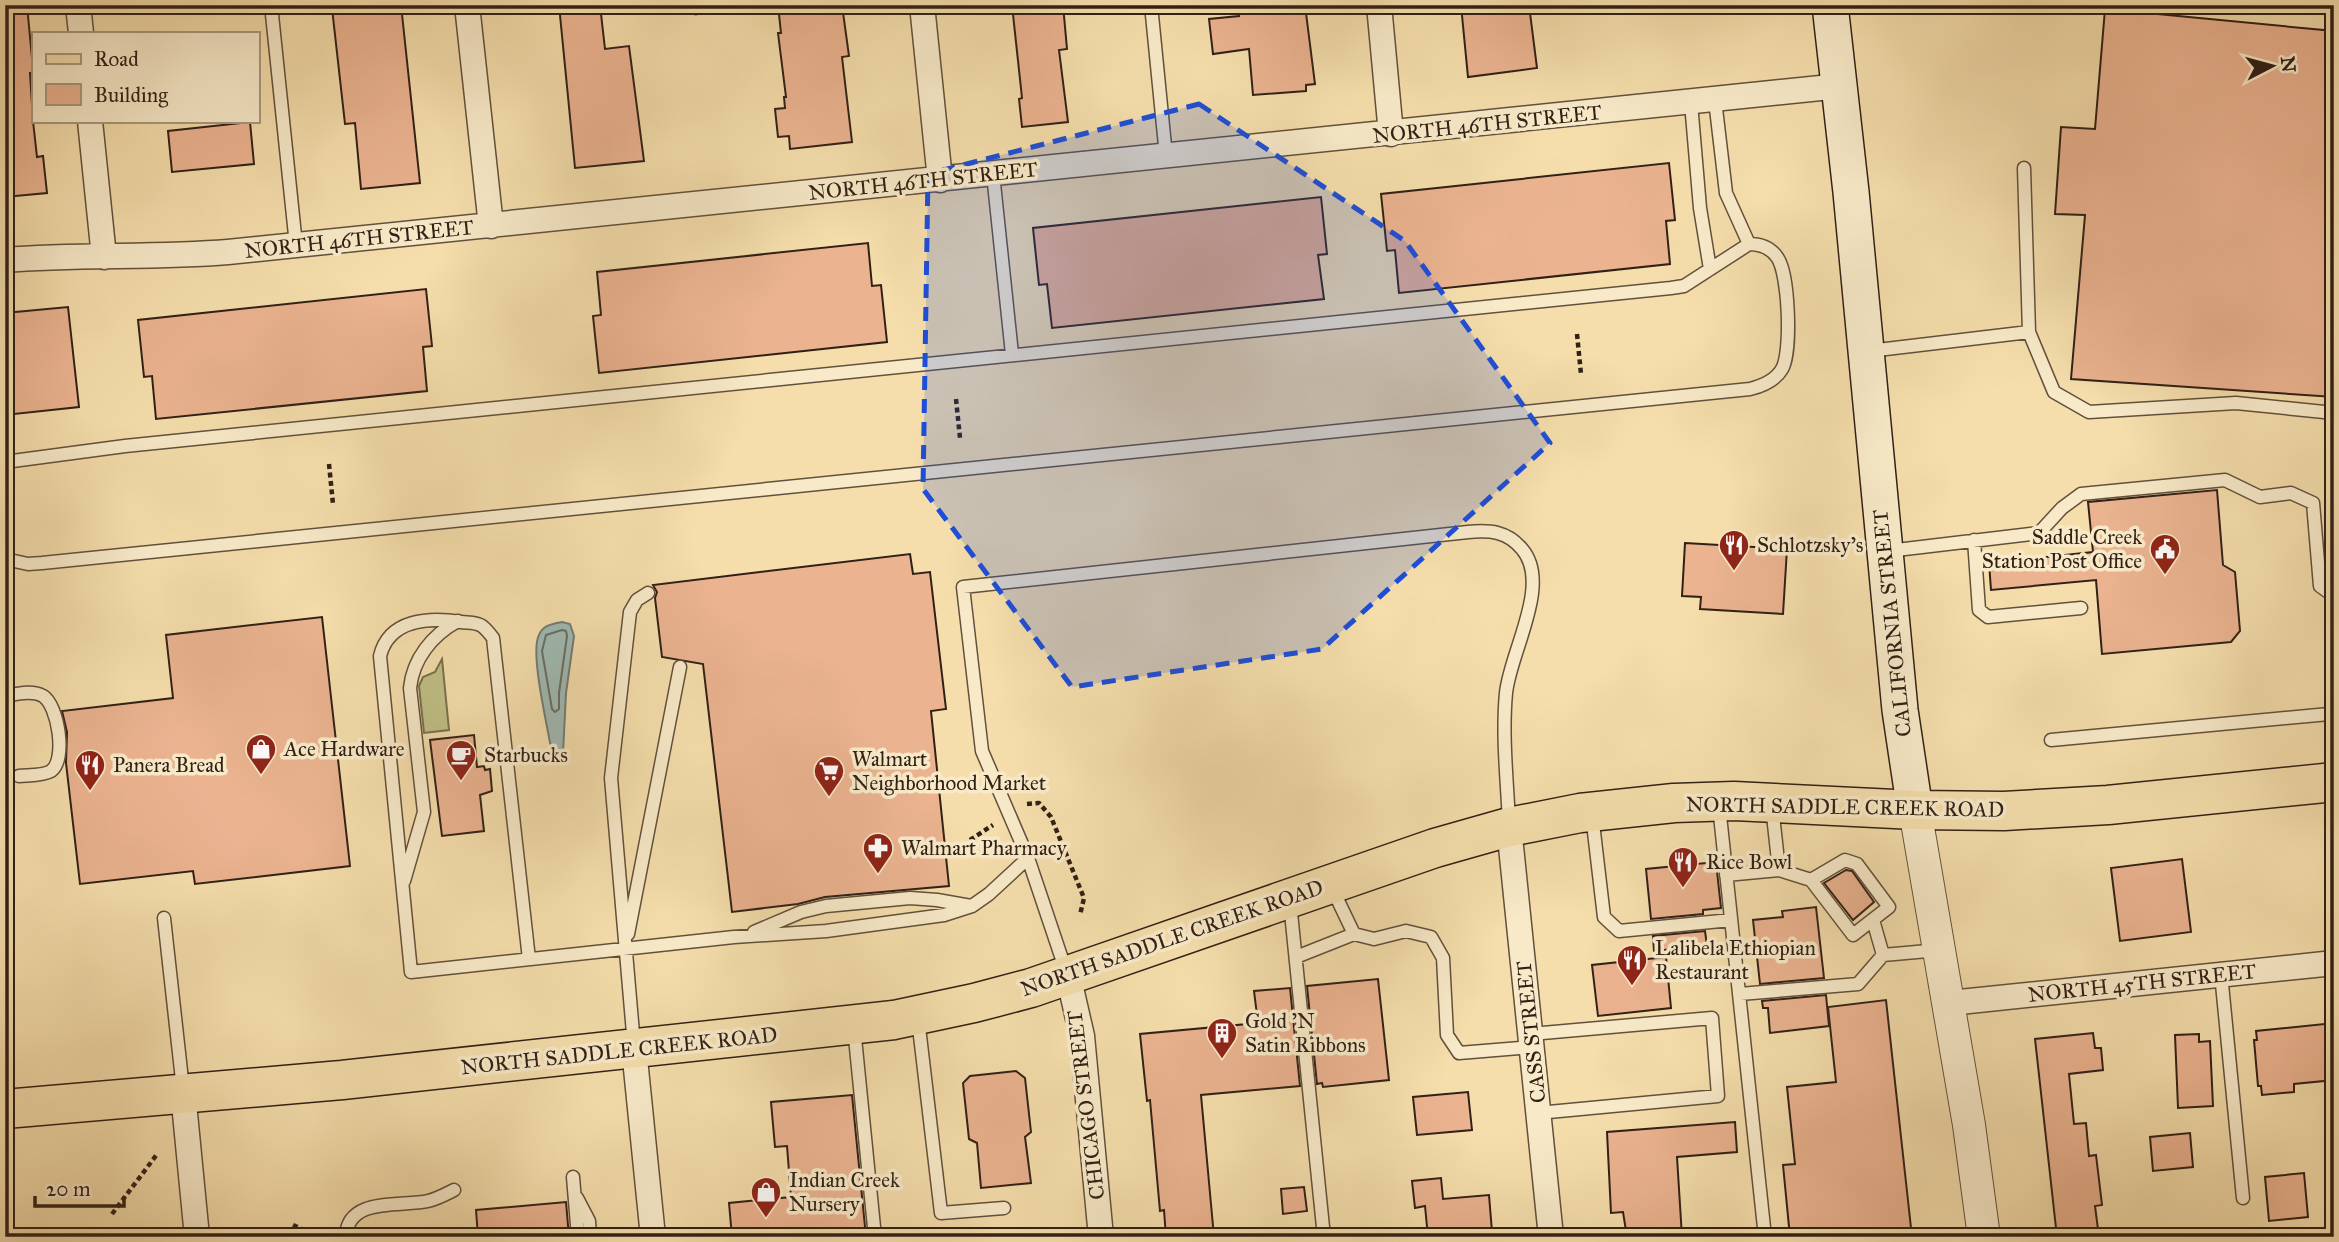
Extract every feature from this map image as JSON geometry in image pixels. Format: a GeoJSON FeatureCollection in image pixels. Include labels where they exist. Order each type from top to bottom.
{"type":"FeatureCollection","features":[{"type":"Feature","properties":{"kind":"main road","name":"CALIFORNIA STREET"},"geometry":{"type":"LineString","coordinates":[[1830,5],[1904,747],[1915,810]]}},
{"type":"Feature","properties":{"kind":"main road","name":"NORTH SADDLE CREEK ROAD"},"geometry":{"type":"LineString","coordinates":[[5,1109],[342,1080],[853,1026],[918,1015],[1012,993],[1068,975],[1444,845],[1510,827],[1591,812],[1654,804],[1719,801],[1915,810],[2004,811],[2334,782]]}},
{"type":"Feature","properties":{"kind":"street"},"geometry":{"type":"LineString","coordinates":[[78,5],[81,32]]}},
{"type":"Feature","properties":{"kind":"street"},"geometry":{"type":"LineString","coordinates":[[467,5],[491,226]]}},
{"type":"Feature","properties":{"kind":"street"},"geometry":{"type":"LineString","coordinates":[[922,5],[940,180]]}},
{"type":"Feature","properties":{"kind":"street"},"geometry":{"type":"LineString","coordinates":[[1379,5],[1391,134]]}},
{"type":"Feature","properties":{"kind":"street","name":"NORTH 46TH STREET"},"geometry":{"type":"LineString","coordinates":[[5,260],[179,256],[296,245],[1840,86]]}},
{"type":"Feature","properties":{"kind":"street"},"geometry":{"type":"LineString","coordinates":[[90,122],[104,257]]}},
{"type":"Feature","properties":{"kind":"street","name":"CALIFORNIA STREET"},"geometry":{"type":"LineString","coordinates":[[1915,810],[1950,1003],[1984,1237]]}},
{"type":"Feature","properties":{"kind":"street","name":"CASS STREET"},"geometry":{"type":"LineString","coordinates":[[1510,827],[1551,1237]]}},
{"type":"Feature","properties":{"kind":"street","name":"NORTH 45TH STREET"},"geometry":{"type":"LineString","coordinates":[[1950,1003],[2334,963]]}},
{"type":"Feature","properties":{"kind":"street","name":"CHICAGO STREET"},"geometry":{"type":"LineString","coordinates":[[1068,975],[1082,1036],[1101,1237]]}},
{"type":"Feature","properties":{"kind":"street"},"geometry":{"type":"LineString","coordinates":[[635,1049],[653,1237]]}},
{"type":"Feature","properties":{"kind":"street"},"geometry":{"type":"LineString","coordinates":[[183,1093],[197,1237]]}},
{"type":"Feature","properties":{"kind":"lane"},"geometry":{"type":"LineString","coordinates":[[271,5],[296,245]]}},
{"type":"Feature","properties":{"kind":"lane"},"geometry":{"type":"LineString","coordinates":[[1150,5],[1166,156]]}},
{"type":"Feature","properties":{"kind":"lane"},"geometry":{"type":"LineString","coordinates":[[1703,101],[1726,193],[1749,244]]}},
{"type":"Feature","properties":{"kind":"lane"},"geometry":{"type":"LineString","coordinates":[[1703,101],[1700,208],[1710,269]]}},
{"type":"Feature","properties":{"kind":"lane"},"geometry":{"type":"LineString","coordinates":[[2025,168],[2029,332],[2054,392],[2089,412],[2236,403],[2334,413]]}},
{"type":"Feature","properties":{"kind":"lane"},"geometry":{"type":"LineString","coordinates":[[993,174],[1012,354]]}},
{"type":"Feature","properties":{"kind":"lane"},"geometry":{"type":"LineString","coordinates":[[5,462],[125,446],[1671,288],[1684,285],[1749,244],[1768,248],[1777,256],[1784,272],[1787,352],[1783,368],[1761,386],[1739,392],[42,563],[28,564],[5,559]]}},
{"type":"Feature","properties":{"kind":"lane"},"geometry":{"type":"LineString","coordinates":[[1866,351],[2029,332]]}},
{"type":"Feature","properties":{"kind":"lane"},"geometry":{"type":"LineString","coordinates":[[1884,551],[2039,533],[2062,508],[2081,494],[2225,480],[2260,496],[2291,493],[2313,503],[2320,586],[2334,596]]}},
{"type":"Feature","properties":{"kind":"lane"},"geometry":{"type":"LineString","coordinates":[[1068,975],[1028,858],[982,751],[963,587],[1481,531],[1500,533],[1509,537],[1524,551],[1533,575],[1527,616],[1506,692],[1510,827]]}},
{"type":"Feature","properties":{"kind":"lane"},"geometry":{"type":"LineString","coordinates":[[1974,540],[1979,610],[1988,617],[2081,608]]}},
{"type":"Feature","properties":{"kind":"lane"},"geometry":{"type":"LineString","coordinates":[[635,1049],[612,805],[611,764],[630,612],[637,600],[648,593]]}},
{"type":"Feature","properties":{"kind":"lane"},"geometry":{"type":"LineString","coordinates":[[530,959],[493,638],[480,624],[421,620],[404,625],[383,645],[380,656],[411,972],[744,936],[826,932],[934,916],[972,906],[1028,858]]}},
{"type":"Feature","properties":{"kind":"lane"},"geometry":{"type":"LineString","coordinates":[[403,885],[424,811],[410,688],[411,674],[430,642],[445,628],[459,621]]}},
{"type":"Feature","properties":{"kind":"lane"},"geometry":{"type":"LineString","coordinates":[[625,948],[680,667]]}},
{"type":"Feature","properties":{"kind":"lane"},"geometry":{"type":"LineString","coordinates":[[5,695],[34,693],[45,697],[55,714],[59,746],[56,765],[50,772],[19,776]]}},
{"type":"Feature","properties":{"kind":"lane"},"geometry":{"type":"LineString","coordinates":[[2051,740],[2329,714],[2334,710]]}},
{"type":"Feature","properties":{"kind":"lane"},"geometry":{"type":"LineString","coordinates":[[1719,801],[1765,1237]]}},
{"type":"Feature","properties":{"kind":"lane"},"geometry":{"type":"LineString","coordinates":[[1772,802],[1779,870]]}},
{"type":"Feature","properties":{"kind":"lane"},"geometry":{"type":"LineString","coordinates":[[1591,812],[1604,917],[1619,931],[1731,920]]}},
{"type":"Feature","properties":{"kind":"lane"},"geometry":{"type":"LineString","coordinates":[[1727,875],[1779,870],[1811,880],[1853,935],[1889,906],[1857,864],[1845,860],[1811,880]]}},
{"type":"Feature","properties":{"kind":"lane"},"geometry":{"type":"LineString","coordinates":[[1330,884],[1354,934]]}},
{"type":"Feature","properties":{"kind":"lane"},"geometry":{"type":"LineString","coordinates":[[744,936],[801,912],[827,906],[910,898],[972,906]]}},
{"type":"Feature","properties":{"kind":"lane"},"geometry":{"type":"LineString","coordinates":[[1290,899],[1324,1237]]}},
{"type":"Feature","properties":{"kind":"lane"},"geometry":{"type":"LineString","coordinates":[[164,919],[183,1093]]}},
{"type":"Feature","properties":{"kind":"lane"},"geometry":{"type":"LineString","coordinates":[[1872,920],[1883,955]]}},
{"type":"Feature","properties":{"kind":"lane"},"geometry":{"type":"LineString","coordinates":[[1296,957],[1354,934],[1374,939],[1406,931],[1431,937],[1443,958],[1447,1035],[1459,1053],[1712,1018],[1718,1096],[1538,1113]]}},
{"type":"Feature","properties":{"kind":"lane"},"geometry":{"type":"LineString","coordinates":[[1740,994],[1858,984],[1883,955],[1940,950]]}},
{"type":"Feature","properties":{"kind":"lane"},"geometry":{"type":"LineString","coordinates":[[2221,974],[2243,1198]]}},
{"type":"Feature","properties":{"kind":"lane"},"geometry":{"type":"LineString","coordinates":[[918,1015],[941,1213],[1004,1208]]}},
{"type":"Feature","properties":{"kind":"lane"},"geometry":{"type":"LineString","coordinates":[[853,1026],[874,1237]]}},
{"type":"Feature","properties":{"kind":"lane"},"geometry":{"type":"LineString","coordinates":[[573,1177],[578,1237]]}},
{"type":"Feature","properties":{"kind":"lane"},"geometry":{"type":"LineString","coordinates":[[346,1237],[351,1221],[370,1206],[429,1200],[454,1190]]}},
{"type":"Feature","properties":{"kind":"lane"},"geometry":{"type":"LineString","coordinates":[[576,1195],[589,1221],[590,1237]]}},
{"type":"Feature","properties":{"kind":"path"},"geometry":{"type":"LineString","coordinates":[[1577,334],[1581,374]]}},
{"type":"Feature","properties":{"kind":"path"},"geometry":{"type":"LineString","coordinates":[[956,398],[960,438]]}},
{"type":"Feature","properties":{"kind":"path"},"geometry":{"type":"LineString","coordinates":[[329,464],[333,504]]}},
{"type":"Feature","properties":{"kind":"path"},"geometry":{"type":"LineString","coordinates":[[112,1214],[158,1153]]}},
{"type":"Feature","properties":{"kind":"path"},"geometry":{"type":"LineString","coordinates":[[293,1225],[319,1237]]}},
{"type":"Feature","properties":{"kind":"highlighted area"},"geometry":{"type":"Polygon","coordinates":[[[1199,104],[1405,241],[1550,443],[1322,649],[1072,687],[923,489],[928,174],[1199,104]]]}},
{"type":"Feature","properties":{"kind":"green space"},"geometry":{"type":"Polygon","coordinates":[[[442,659],[449,730],[424,733],[419,686],[423,677],[435,672],[442,659]]]}},
{"type":"Feature","properties":{"kind":"water"},"geometry":{"type":"Polygon","coordinates":[[[562,622],[570,624],[574,636],[566,693],[563,753],[558,763],[553,760],[538,676],[537,645],[543,629],[562,622]]]}},
{"type":"Feature","properties":{"kind":"building"},"geometry":{"type":"Polygon","coordinates":[[[5,5],[27,5],[32,58],[32,122],[37,157],[43,156],[47,193],[5,197],[5,5]]]}},
{"type":"Feature","properties":{"kind":"building"},"geometry":{"type":"Polygon","coordinates":[[[401,5],[420,183],[361,189],[355,123],[345,124],[332,8],[401,5]]]}},
{"type":"Feature","properties":{"kind":"building"},"geometry":{"type":"Polygon","coordinates":[[[559,5],[600,5],[605,49],[629,46],[644,161],[575,168],[559,5]]]}},
{"type":"Feature","properties":{"kind":"building"},"geometry":{"type":"Polygon","coordinates":[[[778,5],[842,5],[849,56],[842,57],[852,142],[790,149],[789,136],[778,137],[775,109],[785,108],[786,97],[778,33],[781,33],[778,5]]]}},
{"type":"Feature","properties":{"kind":"building"},"geometry":{"type":"Polygon","coordinates":[[[1012,5],[1063,5],[1067,49],[1059,50],[1068,122],[1022,127],[1019,99],[1022,98],[1012,5]]]}},
{"type":"Feature","properties":{"kind":"building"},"geometry":{"type":"Polygon","coordinates":[[[1237,5],[1305,5],[1315,84],[1306,85],[1306,91],[1253,95],[1249,49],[1213,54],[1209,19],[1239,16],[1237,5]]]}},
{"type":"Feature","properties":{"kind":"building"},"geometry":{"type":"Polygon","coordinates":[[[1461,5],[1529,5],[1537,68],[1468,77],[1461,5]]]}},
{"type":"Feature","properties":{"kind":"building"},"geometry":{"type":"Polygon","coordinates":[[[2105,9],[2334,31],[2334,397],[2071,379],[2085,215],[2055,214],[2061,127],[2095,129],[2105,9]]]}},
{"type":"Feature","properties":{"kind":"building"},"geometry":{"type":"Polygon","coordinates":[[[250,122],[254,164],[172,172],[168,131],[250,122]]]}},
{"type":"Feature","properties":{"kind":"building"},"geometry":{"type":"Polygon","coordinates":[[[1669,163],[1675,220],[1666,221],[1670,264],[1399,293],[1395,250],[1387,251],[1381,194],[1669,163]]]}},
{"type":"Feature","properties":{"kind":"building"},"geometry":{"type":"Polygon","coordinates":[[[1321,197],[1327,254],[1318,255],[1324,299],[1052,328],[1047,284],[1039,285],[1033,228],[1321,197]]]}},
{"type":"Feature","properties":{"kind":"building"},"geometry":{"type":"Polygon","coordinates":[[[868,243],[872,286],[881,285],[887,342],[599,373],[593,316],[601,315],[597,272],[868,243]]]}},
{"type":"Feature","properties":{"kind":"building"},"geometry":{"type":"Polygon","coordinates":[[[426,289],[432,346],[423,347],[427,391],[156,419],[152,376],[144,377],[138,320],[426,289]]]}},
{"type":"Feature","properties":{"kind":"building"},"geometry":{"type":"Polygon","coordinates":[[[68,307],[79,407],[5,415],[5,313],[68,307]]]}},
{"type":"Feature","properties":{"kind":"building","name":"Saddle Creek Station Post Office"},"geometry":{"type":"Polygon","coordinates":[[[2217,490],[2223,565],[2235,572],[2240,631],[2231,642],[2102,654],[2096,580],[1991,590],[1989,563],[2093,552],[2088,502],[2217,490]]]}},
{"type":"Feature","properties":{"kind":"building","name":"Schlotzsky's"},"geometry":{"type":"Polygon","coordinates":[[[1685,543],[1787,549],[1783,614],[1700,609],[1701,597],[1682,596],[1685,543]]]}},
{"type":"Feature","properties":{"kind":"building","name":"Walmart Neighborhood Market"},"geometry":{"type":"Polygon","coordinates":[[[910,554],[913,574],[930,572],[946,709],[931,711],[949,886],[825,897],[798,904],[732,912],[703,664],[662,657],[655,598],[657,592],[653,585],[910,554]]]}},
{"type":"Feature","properties":{"kind":"building","name":"Ace Hardware"},"geometry":{"type":"Polygon","coordinates":[[[322,617],[350,866],[195,884],[193,871],[80,884],[66,763],[67,732],[62,711],[173,698],[166,635],[322,617]]]}},
{"type":"Feature","properties":{"kind":"building","name":"Starbucks"},"geometry":{"type":"Polygon","coordinates":[[[474,735],[477,767],[490,769],[492,791],[480,795],[484,831],[442,836],[430,740],[474,735]]]}},
{"type":"Feature","properties":{"kind":"building"},"geometry":{"type":"Polygon","coordinates":[[[2182,859],[2191,932],[2120,941],[2111,868],[2182,859]]]}},
{"type":"Feature","properties":{"kind":"building","name":"Rice Bowl"},"geometry":{"type":"Polygon","coordinates":[[[1716,862],[1721,908],[1703,910],[1703,914],[1651,919],[1646,869],[1716,862]]]}},
{"type":"Feature","properties":{"kind":"building"},"geometry":{"type":"Polygon","coordinates":[[[1846,870],[1852,871],[1874,902],[1853,920],[1824,883],[1846,870]]]}},
{"type":"Feature","properties":{"kind":"building"},"geometry":{"type":"Polygon","coordinates":[[[1816,907],[1824,978],[1760,984],[1753,920],[1783,917],[1782,911],[1816,907]]]}},
{"type":"Feature","properties":{"kind":"building"},"geometry":{"type":"Polygon","coordinates":[[[1705,931],[1707,946],[1654,951],[1653,936],[1705,931]]]}},
{"type":"Feature","properties":{"kind":"building","name":"Lalibela Ethiopian Restaurant"},"geometry":{"type":"Polygon","coordinates":[[[1666,957],[1671,1008],[1598,1016],[1592,965],[1666,957]]]}},
{"type":"Feature","properties":{"kind":"building"},"geometry":{"type":"Polygon","coordinates":[[[1378,979],[1389,1080],[1323,1087],[1322,1083],[1317,1084],[1307,986],[1378,979]]]}},
{"type":"Feature","properties":{"kind":"building","name":"Gold 'N Satin Ribbons"},"geometry":{"type":"Polygon","coordinates":[[[1290,988],[1300,1086],[1201,1095],[1214,1237],[1166,1237],[1164,1210],[1160,1211],[1150,1100],[1147,1101],[1140,1034],[1258,1023],[1254,991],[1290,988]]]}},
{"type":"Feature","properties":{"kind":"building"},"geometry":{"type":"Polygon","coordinates":[[[1826,995],[1829,1026],[1770,1033],[1768,1008],[1763,1008],[1762,1001],[1826,995]]]}},
{"type":"Feature","properties":{"kind":"building"},"geometry":{"type":"Polygon","coordinates":[[[1886,1000],[1912,1237],[1790,1237],[1783,1165],[1795,1164],[1787,1087],[1836,1082],[1828,1007],[1886,1000]]]}},
{"type":"Feature","properties":{"kind":"building"},"geometry":{"type":"Polygon","coordinates":[[[2334,1023],[2334,1080],[2294,1084],[2294,1092],[2262,1095],[2261,1086],[2258,1086],[2254,1040],[2257,1040],[2256,1031],[2334,1023]]]}},
{"type":"Feature","properties":{"kind":"building"},"geometry":{"type":"Polygon","coordinates":[[[2093,1033],[2095,1048],[2101,1048],[2103,1070],[2069,1074],[2074,1124],[2086,1123],[2089,1156],[2096,1155],[2102,1205],[2095,1206],[2099,1237],[2057,1237],[2035,1039],[2093,1033]]]}},
{"type":"Feature","properties":{"kind":"building"},"geometry":{"type":"Polygon","coordinates":[[[2199,1034],[2199,1042],[2210,1041],[2213,1106],[2178,1108],[2175,1035],[2199,1034]]]}},
{"type":"Feature","properties":{"kind":"building"},"geometry":{"type":"Polygon","coordinates":[[[1016,1071],[1025,1078],[1031,1132],[1025,1137],[1031,1183],[981,1188],[977,1143],[969,1139],[963,1083],[970,1076],[1016,1071]]]}},
{"type":"Feature","properties":{"kind":"building"},"geometry":{"type":"Polygon","coordinates":[[[1468,1092],[1472,1130],[1417,1135],[1413,1097],[1468,1092]]]}},
{"type":"Feature","properties":{"kind":"building"},"geometry":{"type":"Polygon","coordinates":[[[852,1095],[866,1237],[732,1237],[729,1203],[791,1197],[787,1146],[775,1147],[771,1102],[852,1095]]]}},
{"type":"Feature","properties":{"kind":"building"},"geometry":{"type":"Polygon","coordinates":[[[1735,1122],[1737,1152],[1677,1157],[1682,1237],[1627,1237],[1623,1212],[1611,1213],[1607,1132],[1735,1122]]]}},
{"type":"Feature","properties":{"kind":"building"},"geometry":{"type":"Polygon","coordinates":[[[2190,1133],[2193,1167],[2153,1171],[2150,1137],[2190,1133]]]}},
{"type":"Feature","properties":{"kind":"building"},"geometry":{"type":"Polygon","coordinates":[[[2304,1173],[2308,1217],[2269,1221],[2265,1177],[2304,1173]]]}},
{"type":"Feature","properties":{"kind":"building"},"geometry":{"type":"Polygon","coordinates":[[[1441,1178],[1443,1199],[1489,1195],[1492,1232],[1463,1237],[1428,1237],[1425,1206],[1415,1208],[1412,1181],[1441,1178]]]}},
{"type":"Feature","properties":{"kind":"building"},"geometry":{"type":"Polygon","coordinates":[[[1304,1187],[1307,1211],[1283,1214],[1281,1189],[1304,1187]]]}},
{"type":"Feature","properties":{"kind":"building"},"geometry":{"type":"Polygon","coordinates":[[[566,1202],[569,1237],[478,1237],[476,1210],[566,1202]]]}},
{"type":"Feature","properties":{"kind":"place","name":"Schlotzsky's"},"geometry":{"type":"Point","coordinates":[1734,572]}},
{"type":"Feature","properties":{"kind":"place","name":"Saddle Creek Station Post Office"},"geometry":{"type":"Point","coordinates":[2165,576]}},
{"type":"Feature","properties":{"kind":"place","name":"Ace Hardware"},"geometry":{"type":"Point","coordinates":[261,776]}},
{"type":"Feature","properties":{"kind":"place","name":"Starbucks"},"geometry":{"type":"Point","coordinates":[461,782]}},
{"type":"Feature","properties":{"kind":"place","name":"Panera Bread"},"geometry":{"type":"Point","coordinates":[90,792]}},
{"type":"Feature","properties":{"kind":"place","name":"Walmart Neighborhood Market"},"geometry":{"type":"Point","coordinates":[829,798]}},
{"type":"Feature","properties":{"kind":"place","name":"Walmart Pharmacy"},"geometry":{"type":"Point","coordinates":[878,875]}},
{"type":"Feature","properties":{"kind":"place","name":"Rice Bowl"},"geometry":{"type":"Point","coordinates":[1683,889]}},
{"type":"Feature","properties":{"kind":"place","name":"Lalibela Ethiopian Restaurant"},"geometry":{"type":"Point","coordinates":[1632,987]}},
{"type":"Feature","properties":{"kind":"place","name":"Gold 'N Satin Ribbons"},"geometry":{"type":"Point","coordinates":[1222,1060]}},
{"type":"Feature","properties":{"kind":"place","name":"Indian Creek Nursery"},"geometry":{"type":"Point","coordinates":[766,1219]}}]}
